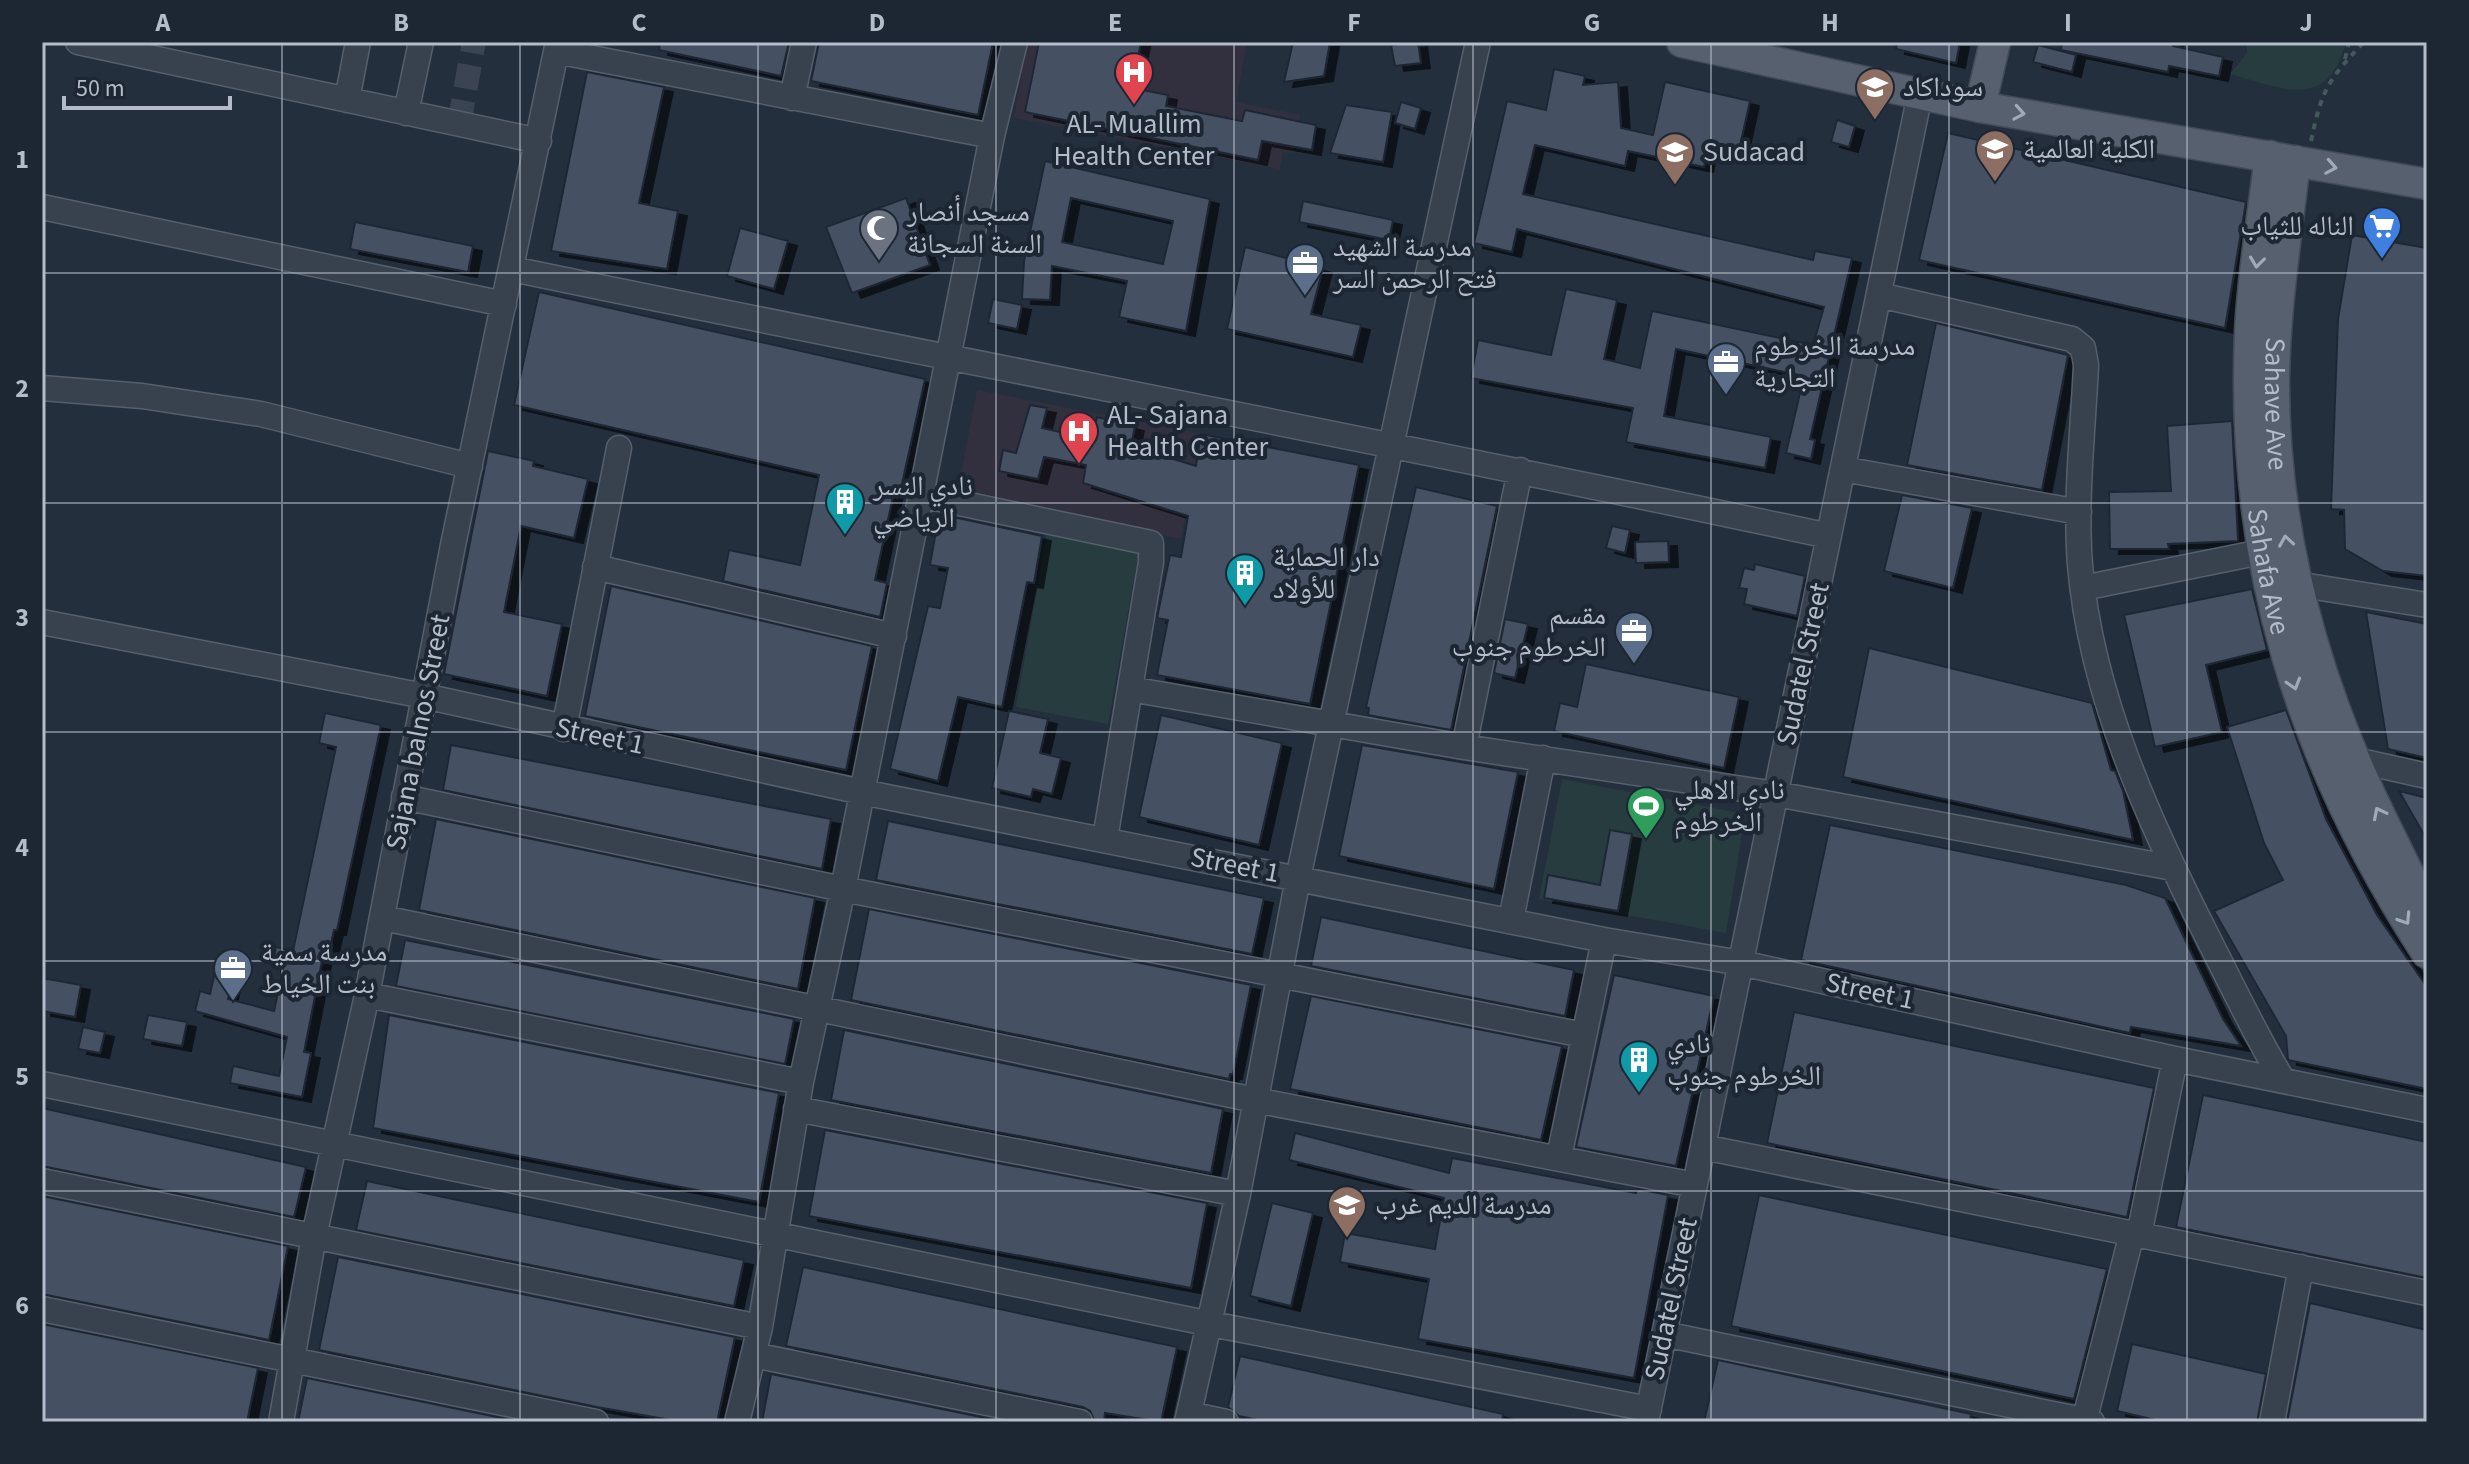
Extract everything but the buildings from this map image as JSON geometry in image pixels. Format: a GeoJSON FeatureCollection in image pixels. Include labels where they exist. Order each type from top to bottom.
{"type":"FeatureCollection","features":[{"type":"Feature","properties":{"kind":"main road"},"geometry":{"type":"LineString","coordinates":[[1682,42],[1980,107],[2427,184]]}},
{"type":"Feature","properties":{"kind":"main road"},"geometry":{"type":"LineString","coordinates":[[1980,107],[1995,42]]}},
{"type":"Feature","properties":{"kind":"main road","name":"Sahafa Ave"},"geometry":{"type":"LineString","coordinates":[[2291,160],[2254,287],[2249,378],[2252,467],[2261,552],[2276,623],[2311,729],[2347,815],[2399,910],[2427,953]]}},
{"type":"Feature","properties":{"kind":"main road","name":"Sahave Ave"},"geometry":{"type":"LineString","coordinates":[[2291,160],[2274,379],[2279,488],[2287,548],[2315,653],[2351,759],[2427,908]]}},
{"type":"Feature","properties":{"kind":"street"},"geometry":{"type":"LineString","coordinates":[[78,42],[539,141]]}},
{"type":"Feature","properties":{"kind":"street"},"geometry":{"type":"LineString","coordinates":[[347,100],[358,42]]}},
{"type":"Feature","properties":{"kind":"street"},"geometry":{"type":"LineString","coordinates":[[406,113],[421,42]]}},
{"type":"Feature","properties":{"kind":"street"},"geometry":{"type":"LineString","coordinates":[[792,98],[804,42]]}},
{"type":"Feature","properties":{"kind":"street"},"geometry":{"type":"LineString","coordinates":[[737,1422],[760,1327],[801,1082],[843,889],[992,136],[1015,42]]}},
{"type":"Feature","properties":{"kind":"street"},"geometry":{"type":"LineString","coordinates":[[1226,1422],[1188,1418],[1238,1194],[1298,878],[1478,42]]}},
{"type":"Feature","properties":{"kind":"street"},"geometry":{"type":"LineString","coordinates":[[557,46],[792,98],[992,136]]}},
{"type":"Feature","properties":{"kind":"street","name":"Sajana balnos Street"},"geometry":{"type":"LineString","coordinates":[[281,1422],[314,1236],[383,918],[424,696],[557,46]]}},
{"type":"Feature","properties":{"kind":"street","name":"Sudatel Street"},"geometry":{"type":"LineString","coordinates":[[1647,1416],[1920,94]]}},
{"type":"Feature","properties":{"kind":"street"},"geometry":{"type":"LineString","coordinates":[[42,207],[504,304]]}},
{"type":"Feature","properties":{"kind":"street"},"geometry":{"type":"LineString","coordinates":[[512,269],[947,359],[1520,470],[1829,536]]}},
{"type":"Feature","properties":{"kind":"street"},"geometry":{"type":"LineString","coordinates":[[1879,295],[2078,343],[2085,352],[2079,512],[2083,588],[2095,655],[2112,713],[2173,868],[2253,1031],[2282,1079]]}},
{"type":"Feature","properties":{"kind":"street"},"geometry":{"type":"LineString","coordinates":[[42,388],[142,396],[261,414],[470,466]]}},
{"type":"Feature","properties":{"kind":"street"},"geometry":{"type":"LineString","coordinates":[[564,729],[619,448]]}},
{"type":"Feature","properties":{"kind":"street"},"geometry":{"type":"LineString","coordinates":[[1843,469],[2079,512]]}},
{"type":"Feature","properties":{"kind":"street"},"geometry":{"type":"LineString","coordinates":[[1464,747],[1520,470]]}},
{"type":"Feature","properties":{"kind":"street"},"geometry":{"type":"LineString","coordinates":[[921,495],[1151,543],[1151,562],[1105,839]]}},
{"type":"Feature","properties":{"kind":"street"},"geometry":{"type":"LineString","coordinates":[[2083,588],[2261,552]]}},
{"type":"Feature","properties":{"kind":"street"},"geometry":{"type":"LineString","coordinates":[[595,567],[894,636]]}},
{"type":"Feature","properties":{"kind":"street"},"geometry":{"type":"LineString","coordinates":[[2296,584],[2427,605]]}},
{"type":"Feature","properties":{"kind":"street","name":"Street 1"},"geometry":{"type":"LineString","coordinates":[[42,622],[424,696],[862,792],[1604,940],[1741,963],[2175,1059],[2427,1110]]}},
{"type":"Feature","properties":{"kind":"street"},"geometry":{"type":"LineString","coordinates":[[1130,689],[1464,747],[1776,794],[2173,868]]}},
{"type":"Feature","properties":{"kind":"street"},"geometry":{"type":"LineString","coordinates":[[1511,920],[1543,758]]}},
{"type":"Feature","properties":{"kind":"street"},"geometry":{"type":"LineString","coordinates":[[2351,759],[2427,776]]}},
{"type":"Feature","properties":{"kind":"street"},"geometry":{"type":"LineString","coordinates":[[404,797],[843,889],[1584,1035]]}},
{"type":"Feature","properties":{"kind":"street"},"geometry":{"type":"LineString","coordinates":[[383,918],[1255,1100],[1695,1185]]}},
{"type":"Feature","properties":{"kind":"street"},"geometry":{"type":"LineString","coordinates":[[1559,1157],[1604,940]]}},
{"type":"Feature","properties":{"kind":"street"},"geometry":{"type":"LineString","coordinates":[[367,995],[801,1082]]}},
{"type":"Feature","properties":{"kind":"street"},"geometry":{"type":"LineString","coordinates":[[1664,1334],[2087,1421],[2136,1234],[2175,1059]]}},
{"type":"Feature","properties":{"kind":"street"},"geometry":{"type":"LineString","coordinates":[[42,1084],[335,1142],[1647,1416]]}},
{"type":"Feature","properties":{"kind":"street"},"geometry":{"type":"LineString","coordinates":[[796,1109],[1238,1194]]}},
{"type":"Feature","properties":{"kind":"street"},"geometry":{"type":"LineString","coordinates":[[1703,1147],[2427,1293]]}},
{"type":"Feature","properties":{"kind":"street"},"geometry":{"type":"LineString","coordinates":[[42,1181],[760,1327]]}},
{"type":"Feature","properties":{"kind":"street"},"geometry":{"type":"LineString","coordinates":[[2272,1422],[2301,1267]]}},
{"type":"Feature","properties":{"kind":"street"},"geometry":{"type":"LineString","coordinates":[[42,1309],[596,1422]]}},
{"type":"Feature","properties":{"kind":"street"},"geometry":{"type":"LineString","coordinates":[[754,1355],[1080,1422]]}},
{"type":"Feature","properties":{"kind":"path"},"geometry":{"type":"LineString","coordinates":[[2344,63],[2349,42]]}},
{"type":"Feature","properties":{"kind":"path"},"geometry":{"type":"LineString","coordinates":[[2291,160],[2321,95],[2364,42]]}},
{"type":"Feature","properties":{"kind":"shaded area","name":"AL- Muallim Health Center"},"geometry":{"type":"Polygon","coordinates":[[[1028,42],[1247,42],[1236,102],[1300,115],[1293,153],[1283,152],[1280,169],[1014,118],[1028,42]]]}},
{"type":"Feature","properties":{"kind":"shaded area","name":"AL- Sajana Health Center"},"geometry":{"type":"Polygon","coordinates":[[[977,390],[1201,434],[1181,539],[957,496],[977,390]]]}},
{"type":"Feature","properties":{"kind":"green space"},"geometry":{"type":"Polygon","coordinates":[[[2247,42],[2346,42],[2338,64],[2328,78],[2315,87],[2301,90],[2230,74],[2247,53],[2247,42]]]}},
{"type":"Feature","properties":{"kind":"green space"},"geometry":{"type":"Polygon","coordinates":[[[1048,528],[1140,545],[1108,724],[1016,707],[1048,528]]]}},
{"type":"Feature","properties":{"kind":"green space","name":"نادي الاهلي الخرطوم"},"geometry":{"type":"Polygon","coordinates":[[[1562,779],[1745,814],[1726,933],[1539,899],[1562,779]]]}},
{"type":"Feature","properties":{"kind":"tunnel"},"geometry":{"type":"LineString","coordinates":[[459,124],[474,42]]}},
{"type":"Feature","properties":{"kind":"place","name":"AL- Muallim Health Center"},"geometry":{"type":"Point","coordinates":[1134,106]}},
{"type":"Feature","properties":{"kind":"place","name":"سوداكاد"},"geometry":{"type":"Point","coordinates":[1875,121]}},
{"type":"Feature","properties":{"kind":"place","name":"الكلية العالمية"},"geometry":{"type":"Point","coordinates":[1995,183]}},
{"type":"Feature","properties":{"kind":"place","name":"Sudacad"},"geometry":{"type":"Point","coordinates":[1675,186]}},
{"type":"Feature","properties":{"kind":"place","name":"الناله للثياب"},"geometry":{"type":"Point","coordinates":[2382,260]}},
{"type":"Feature","properties":{"kind":"place","name":"مسجد أنصار السنة السجانة"},"geometry":{"type":"Point","coordinates":[879,262]}},
{"type":"Feature","properties":{"kind":"place","name":"مدرسة الشهيد فتح الرحمن السر"},"geometry":{"type":"Point","coordinates":[1305,297]}},
{"type":"Feature","properties":{"kind":"place","name":"مدرسة الخرطوم التجارية"},"geometry":{"type":"Point","coordinates":[1726,396]}},
{"type":"Feature","properties":{"kind":"place","name":"AL- Sajana Health Center"},"geometry":{"type":"Point","coordinates":[1079,465]}},
{"type":"Feature","properties":{"kind":"place","name":"نادي النسر الرياضي"},"geometry":{"type":"Point","coordinates":[845,536]}},
{"type":"Feature","properties":{"kind":"place","name":"دار الحماية للأولاد"},"geometry":{"type":"Point","coordinates":[1245,607]}},
{"type":"Feature","properties":{"kind":"place","name":"مقسم الخرطوم جنوب"},"geometry":{"type":"Point","coordinates":[1634,665]}},
{"type":"Feature","properties":{"kind":"place","name":"نادي الاهلي الخرطوم"},"geometry":{"type":"Point","coordinates":[1646,840]}},
{"type":"Feature","properties":{"kind":"place","name":"مدرسة سمية بنت الخياط"},"geometry":{"type":"Point","coordinates":[233,1002]}},
{"type":"Feature","properties":{"kind":"place","name":"نادي الخرطوم جنوب"},"geometry":{"type":"Point","coordinates":[1639,1094]}},
{"type":"Feature","properties":{"kind":"place","name":"مدرسة الديم غرب"},"geometry":{"type":"Point","coordinates":[1347,1239]}}]}
